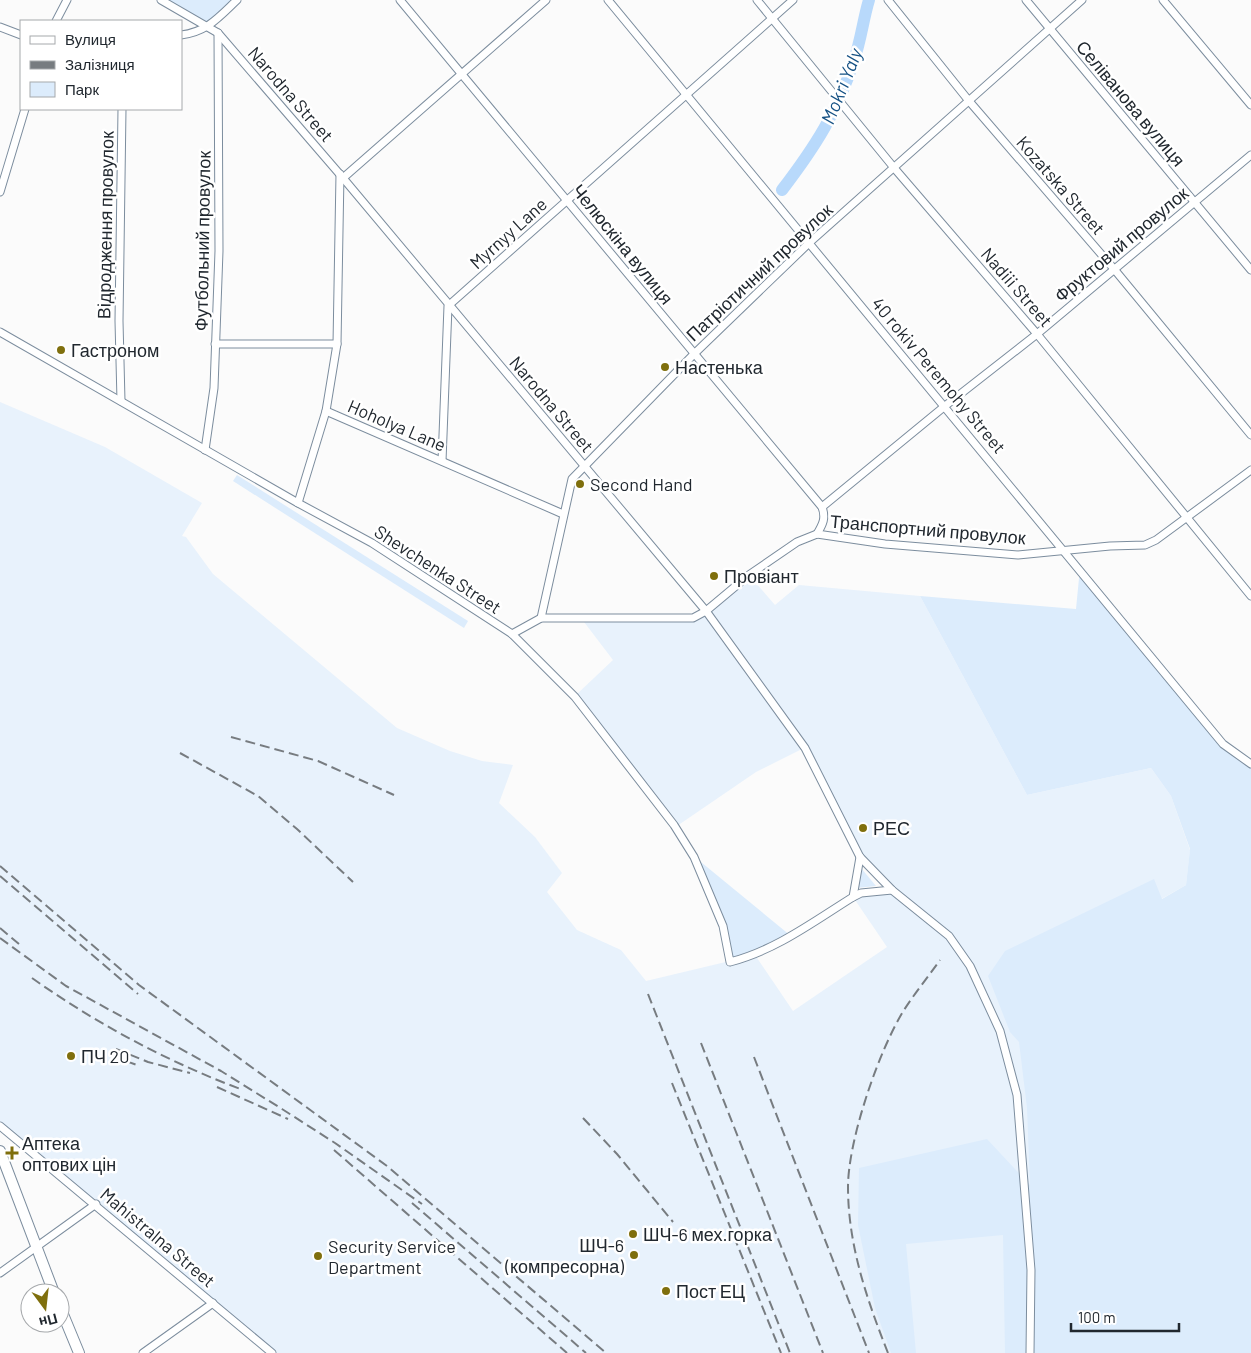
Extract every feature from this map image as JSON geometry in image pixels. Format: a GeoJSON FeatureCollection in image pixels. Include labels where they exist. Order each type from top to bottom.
{"type":"FeatureCollection","features":[{"type":"Feature","properties":{"kind":"main road"},"geometry":{"type":"LineString","coordinates":[[0,1151],[50,1283]]}},
{"type":"Feature","properties":{"kind":"main road"},"geometry":{"type":"LineString","coordinates":[[70,1331],[79,1353]]}},
{"type":"Feature","properties":{"kind":"street"},"geometry":{"type":"LineString","coordinates":[[57,20],[67,0]]}},
{"type":"Feature","properties":{"kind":"street","name":"Narodna Street"},"geometry":{"type":"LineString","coordinates":[[161,0],[218,33],[342,176],[448,306],[706,611],[804,748],[860,857],[892,890],[949,936],[970,966],[1000,1031],[1017,1095],[1031,1270],[1030,1353]]}},
{"type":"Feature","properties":{"kind":"street"},"geometry":{"type":"LineString","coordinates":[[182,35],[193,34],[210,27],[237,0]]}},
{"type":"Feature","properties":{"kind":"street","name":"Челюскіна вулиця"},"geometry":{"type":"LineString","coordinates":[[400,0],[822,507]]}},
{"type":"Feature","properties":{"kind":"street"},"geometry":{"type":"LineString","coordinates":[[342,176],[546,0]]}},
{"type":"Feature","properties":{"kind":"street","name":"40 rokiv Peremohy Street"},"geometry":{"type":"LineString","coordinates":[[608,0],[1223,744],[1251,764]]}},
{"type":"Feature","properties":{"kind":"street","name":"Nadiii Street"},"geometry":{"type":"LineString","coordinates":[[757,0],[895,169],[1037,334],[1251,596]]}},
{"type":"Feature","properties":{"kind":"street","name":"Myrnyy Lane"},"geometry":{"type":"LineString","coordinates":[[448,306],[793,0]]}},
{"type":"Feature","properties":{"kind":"street","name":"Kozatska Street"},"geometry":{"type":"LineString","coordinates":[[888,0],[969,101],[1114,269],[1251,435]]}},
{"type":"Feature","properties":{"kind":"street","name":"Селіванова вулиця"},"geometry":{"type":"LineString","coordinates":[[1026,0],[1251,270]]}},
{"type":"Feature","properties":{"kind":"street","name":"Патріотичний провулок"},"geometry":{"type":"LineString","coordinates":[[541,618],[572,479],[694,354],[809,243],[895,169],[1082,0]]}},
{"type":"Feature","properties":{"kind":"street"},"geometry":{"type":"LineString","coordinates":[[1163,0],[1251,105]]}},
{"type":"Feature","properties":{"kind":"street"},"geometry":{"type":"LineString","coordinates":[[0,27],[20,35]]}},
{"type":"Feature","properties":{"kind":"street","name":"Футбольний провулок"},"geometry":{"type":"LineString","coordinates":[[205,450],[214,388],[219,251],[218,33]]}},
{"type":"Feature","properties":{"kind":"street"},"geometry":{"type":"LineString","coordinates":[[0,192],[25,110]]}},
{"type":"Feature","properties":{"kind":"street","name":"Відродження провулок"},"geometry":{"type":"LineString","coordinates":[[122,110],[119,320],[122,401]]}},
{"type":"Feature","properties":{"kind":"street","name":"Фруктовий провулок"},"geometry":{"type":"LineString","coordinates":[[822,507],[945,406],[1037,334],[1251,155]]}},
{"type":"Feature","properties":{"kind":"street","name":"Hoholya Lane"},"geometry":{"type":"LineString","coordinates":[[342,176],[337,344],[326,411],[563,514]]}},
{"type":"Feature","properties":{"kind":"street"},"geometry":{"type":"LineString","coordinates":[[442,461],[448,306]]}},
{"type":"Feature","properties":{"kind":"street","name":"Shevchenka Street"},"geometry":{"type":"LineString","coordinates":[[0,332],[298,503],[372,543],[512,634],[575,697],[674,825],[694,857],[723,926],[730,962],[755,955],[791,936],[853,897]]}},
{"type":"Feature","properties":{"kind":"street"},"geometry":{"type":"LineString","coordinates":[[215,344],[337,344]]}},
{"type":"Feature","properties":{"kind":"street"},"geometry":{"type":"LineString","coordinates":[[298,503],[326,411]]}},
{"type":"Feature","properties":{"kind":"street","name":"Транспортний провулок"},"geometry":{"type":"LineString","coordinates":[[817,534],[885,544],[1018,555],[1144,544],[1156,540],[1185,516],[1251,470]]}},
{"type":"Feature","properties":{"kind":"street"},"geometry":{"type":"LineString","coordinates":[[512,634],[541,618],[693,618],[706,611],[749,575],[797,542],[817,534],[823,524],[825,514],[822,507]]}},
{"type":"Feature","properties":{"kind":"street"},"geometry":{"type":"LineString","coordinates":[[853,897],[860,857]]}},
{"type":"Feature","properties":{"kind":"street"},"geometry":{"type":"LineString","coordinates":[[853,897],[861,893],[892,890]]}},
{"type":"Feature","properties":{"kind":"street","name":"Mahistralna Street"},"geometry":{"type":"LineString","coordinates":[[0,1126],[96,1204],[272,1353]]}},
{"type":"Feature","properties":{"kind":"street"},"geometry":{"type":"LineString","coordinates":[[0,1273],[37,1249],[96,1204]]}},
{"type":"Feature","properties":{"kind":"street"},"geometry":{"type":"LineString","coordinates":[[143,1353],[213,1303]]}},
{"type":"Feature","properties":{"kind":"shaded area"},"geometry":{"type":"Polygon","coordinates":[[[0,402],[105,447],[202,503],[182,536],[186,537],[213,574],[397,728],[450,751],[482,761],[513,765],[499,803],[535,837],[562,873],[547,892],[577,930],[621,950],[646,981],[755,955],[793,1011],[887,947],[853,897],[891,890],[860,857],[804,748],[756,772],[677,826],[622,751],[576,695],[613,660],[581,618],[693,618],[749,575],[775,605],[799,585],[920,596],[1027,795],[1151,768],[1171,796],[1190,850],[1186,885],[1023,978],[1047,1097],[1030,1353],[272,1353],[0,1123],[0,402]]]}},
{"type":"Feature","properties":{"kind":"green space"},"geometry":{"type":"Polygon","coordinates":[[[161,0],[237,0],[210,27],[161,0]]]}},
{"type":"Feature","properties":{"kind":"green space"},"geometry":{"type":"Polygon","coordinates":[[[237,475],[468,621],[464,628],[233,481],[237,475]]]}},
{"type":"Feature","properties":{"kind":"green space"},"geometry":{"type":"Polygon","coordinates":[[[1080,568],[1223,744],[1251,764],[1251,1353],[1005,1353],[1003,1235],[906,1244],[916,1353],[891,1353],[875,1308],[858,1225],[859,1168],[987,1139],[1030,1185],[1027,1108],[1019,1042],[1010,1032],[988,976],[1005,951],[1154,879],[1162,899],[1186,885],[1190,849],[1171,796],[1151,768],[1027,795],[920,596],[1076,609],[1080,568]]]}},
{"type":"Feature","properties":{"kind":"green space"},"geometry":{"type":"Polygon","coordinates":[[[696,858],[791,936],[730,962],[723,926],[696,858]]]}},
{"type":"Feature","properties":{"kind":"green space"},"geometry":{"type":"Polygon","coordinates":[[[861,868],[876,886],[857,888],[861,868]]]}},
{"type":"Feature","properties":{"kind":"waterway","name":"Mokri Yaly"},"geometry":{"type":"LineString","coordinates":[[782,190],[805,159],[841,96],[856,52],[869,0]]}},
{"type":"Feature","properties":{"kind":"railway"},"geometry":{"type":"LineString","coordinates":[[231,737],[318,761],[394,795]]}},
{"type":"Feature","properties":{"kind":"railway"},"geometry":{"type":"LineString","coordinates":[[180,753],[258,796],[297,829],[353,882]]}},
{"type":"Feature","properties":{"kind":"railway"},"geometry":{"type":"LineString","coordinates":[[0,866],[139,985],[387,1166],[606,1353]]}},
{"type":"Feature","properties":{"kind":"railway"},"geometry":{"type":"LineString","coordinates":[[0,876],[138,994]]}},
{"type":"Feature","properties":{"kind":"railway"},"geometry":{"type":"LineString","coordinates":[[0,928],[19,944]]}},
{"type":"Feature","properties":{"kind":"railway"},"geometry":{"type":"LineString","coordinates":[[0,938],[66,986],[221,1071],[282,1109],[335,1143],[422,1204]]}},
{"type":"Feature","properties":{"kind":"railway"},"geometry":{"type":"LineString","coordinates":[[888,1353],[866,1292],[855,1251],[849,1209],[849,1168],[859,1121],[875,1071],[894,1027],[940,960]]}},
{"type":"Feature","properties":{"kind":"railway"},"geometry":{"type":"LineString","coordinates":[[32,978],[82,1011],[134,1041],[188,1067],[243,1090]]}},
{"type":"Feature","properties":{"kind":"railway"},"geometry":{"type":"LineString","coordinates":[[648,994],[790,1353]]}},
{"type":"Feature","properties":{"kind":"railway"},"geometry":{"type":"LineString","coordinates":[[701,1043],[823,1353]]}},
{"type":"Feature","properties":{"kind":"railway"},"geometry":{"type":"LineString","coordinates":[[116,1049],[148,1062],[190,1073]]}},
{"type":"Feature","properties":{"kind":"railway"},"geometry":{"type":"LineString","coordinates":[[112,1056],[137,1065]]}},
{"type":"Feature","properties":{"kind":"railway"},"geometry":{"type":"LineString","coordinates":[[754,1057],[869,1353]]}},
{"type":"Feature","properties":{"kind":"railway"},"geometry":{"type":"LineString","coordinates":[[672,1083],[781,1353]]}},
{"type":"Feature","properties":{"kind":"railway"},"geometry":{"type":"LineString","coordinates":[[217,1087],[288,1119]]}},
{"type":"Feature","properties":{"kind":"railway"},"geometry":{"type":"LineString","coordinates":[[583,1118],[617,1154],[673,1222]]}},
{"type":"Feature","properties":{"kind":"railway"},"geometry":{"type":"LineString","coordinates":[[334,1150],[567,1353]]}},
{"type":"Feature","properties":{"kind":"railway"},"geometry":{"type":"LineString","coordinates":[[412,1203],[586,1353]]}},
{"type":"Feature","properties":{"kind":"place","name":"Гастроном"},"geometry":{"type":"Point","coordinates":[61,350]}},
{"type":"Feature","properties":{"kind":"place","name":"Настенька"},"geometry":{"type":"Point","coordinates":[665,367]}},
{"type":"Feature","properties":{"kind":"place","name":"Second Hand"},"geometry":{"type":"Point","coordinates":[580,484]}},
{"type":"Feature","properties":{"kind":"place","name":"Провіант"},"geometry":{"type":"Point","coordinates":[714,576]}},
{"type":"Feature","properties":{"kind":"place","name":"РЕС"},"geometry":{"type":"Point","coordinates":[863,828]}},
{"type":"Feature","properties":{"kind":"place","name":"ПЧ 20"},"geometry":{"type":"Point","coordinates":[71,1056]}},
{"type":"Feature","properties":{"kind":"place","name":"Аптека оптових цін"},"geometry":{"type":"Point","coordinates":[12,1153]}},
{"type":"Feature","properties":{"kind":"place","name":"ШЧ-6 мех.горка"},"geometry":{"type":"Point","coordinates":[633,1234]}},
{"type":"Feature","properties":{"kind":"place","name":"ШЧ-6 (компресорна)"},"geometry":{"type":"Point","coordinates":[634,1255]}},
{"type":"Feature","properties":{"kind":"place","name":"Security Service Department"},"geometry":{"type":"Point","coordinates":[318,1256]}},
{"type":"Feature","properties":{"kind":"place","name":"Пост ЕЦ"},"geometry":{"type":"Point","coordinates":[666,1291]}}]}
